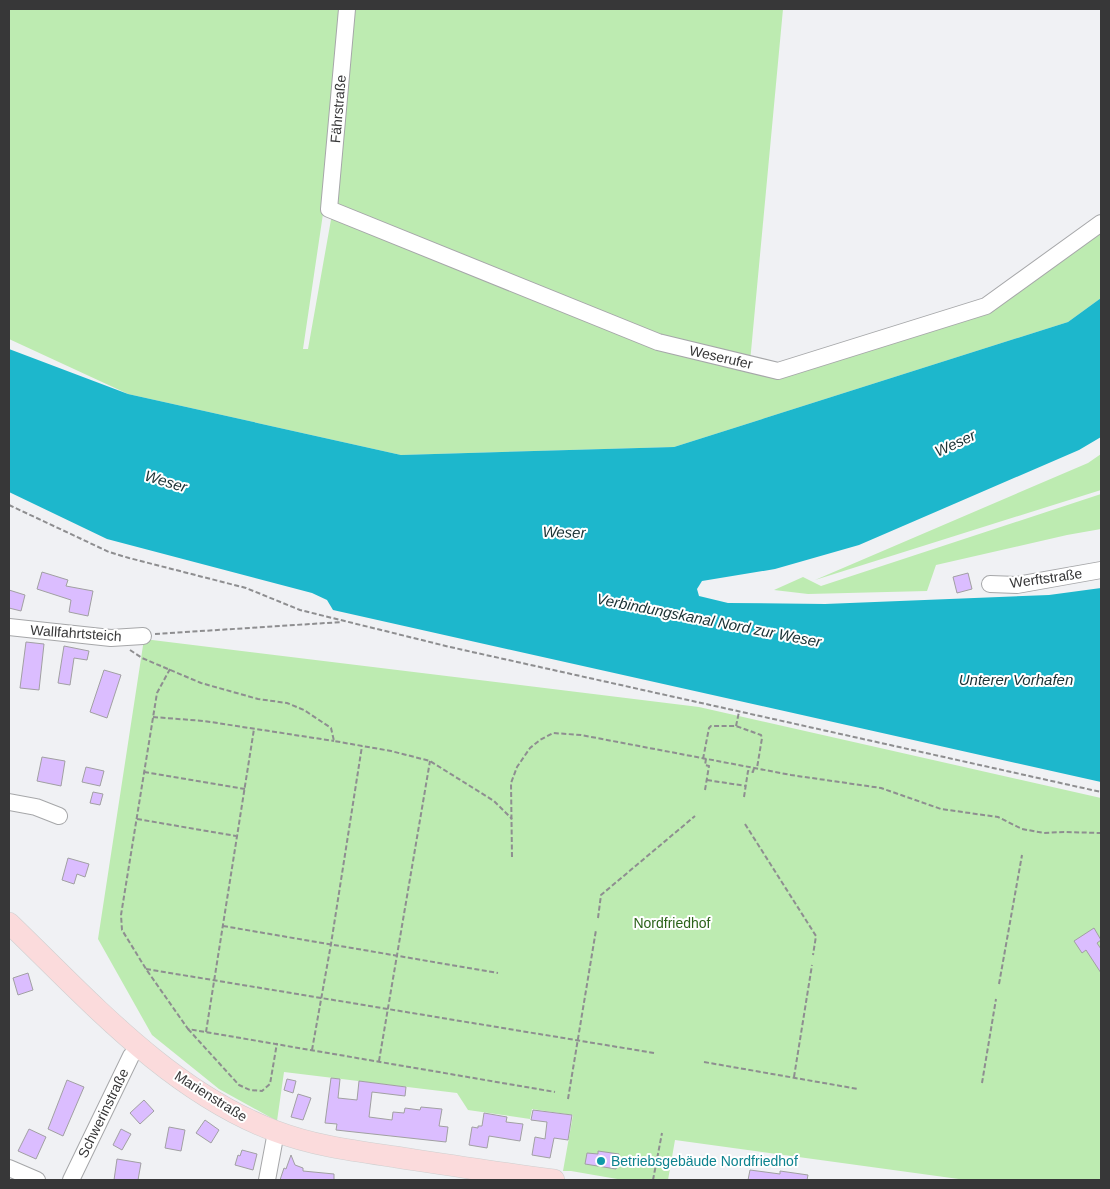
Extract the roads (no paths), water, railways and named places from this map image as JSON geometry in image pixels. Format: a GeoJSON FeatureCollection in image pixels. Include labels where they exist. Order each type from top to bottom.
{"type":"FeatureCollection","features":[{"type":"Feature","properties":{"kind":"main road","name":"Marienstraße"},"geometry":{"type":"LineString","coordinates":[[9,923],[139,1047],[212,1101],[241,1117],[276,1132],[324,1146],[554,1180]]}},
{"type":"Feature","properties":{"kind":"street","name":"Fährstraße"},"geometry":{"type":"LineString","coordinates":[[329,209],[347,9]]}},
{"type":"Feature","properties":{"kind":"street","name":"Weserufer"},"geometry":{"type":"LineString","coordinates":[[329,209],[658,342],[778,371],[986,306],[1101,223]]}},
{"type":"Feature","properties":{"kind":"street","name":"Werftstraße"},"geometry":{"type":"LineString","coordinates":[[990,584],[1017,585],[1101,570]]}},
{"type":"Feature","properties":{"kind":"street","name":"Wallfahrtsteich"},"geometry":{"type":"LineString","coordinates":[[9,628],[111,638],[151,634]]}},
{"type":"Feature","properties":{"kind":"street"},"geometry":{"type":"LineString","coordinates":[[9,802],[36,806],[59,816]]}},
{"type":"Feature","properties":{"kind":"street","name":"Schwerinstraße"},"geometry":{"type":"LineString","coordinates":[[70,1180],[131,1056],[139,1047]]}},
{"type":"Feature","properties":{"kind":"street"},"geometry":{"type":"LineString","coordinates":[[267,1180],[276,1132]]}},
{"type":"Feature","properties":{"kind":"street"},"geometry":{"type":"LineString","coordinates":[[9,1168],[38,1180]]}},
{"type":"Feature","properties":{"kind":"water"},"geometry":{"type":"Polygon","coordinates":[[[1101,298],[1101,437],[1079,450],[859,545],[775,569],[702,581],[697,589],[699,596],[728,603],[825,604],[1049,595],[1101,588],[1101,782],[333,610],[327,600],[312,593],[107,539],[9,492],[9,349],[128,394],[401,455],[674,447],[1068,322],[1101,298]]]}},
{"type":"Feature","properties":{"kind":"place","name":"Betriebsgebäude Nordfriedhof"},"geometry":{"type":"Point","coordinates":[601,1161]}},
{"type":"Feature","properties":{"kind":"water label","name":"Weser"},"geometry":{"type":"Point","coordinates":[955,443]}},
{"type":"Feature","properties":{"kind":"water label","name":"Weser"},"geometry":{"type":"Point","coordinates":[166,481]}},
{"type":"Feature","properties":{"kind":"water label","name":"Weser"},"geometry":{"type":"Point","coordinates":[564,532]}},
{"type":"Feature","properties":{"kind":"water label","name":"Verbindungskanal Nord zur Weser"},"geometry":{"type":"Point","coordinates":[709,620]}},
{"type":"Feature","properties":{"kind":"water label","name":"Unterer Vorhafen"},"geometry":{"type":"Point","coordinates":[1016,679]}},
{"type":"Feature","properties":{"kind":"park label","name":"Nordfriedhof"},"geometry":{"type":"Point","coordinates":[672,923]}}]}
